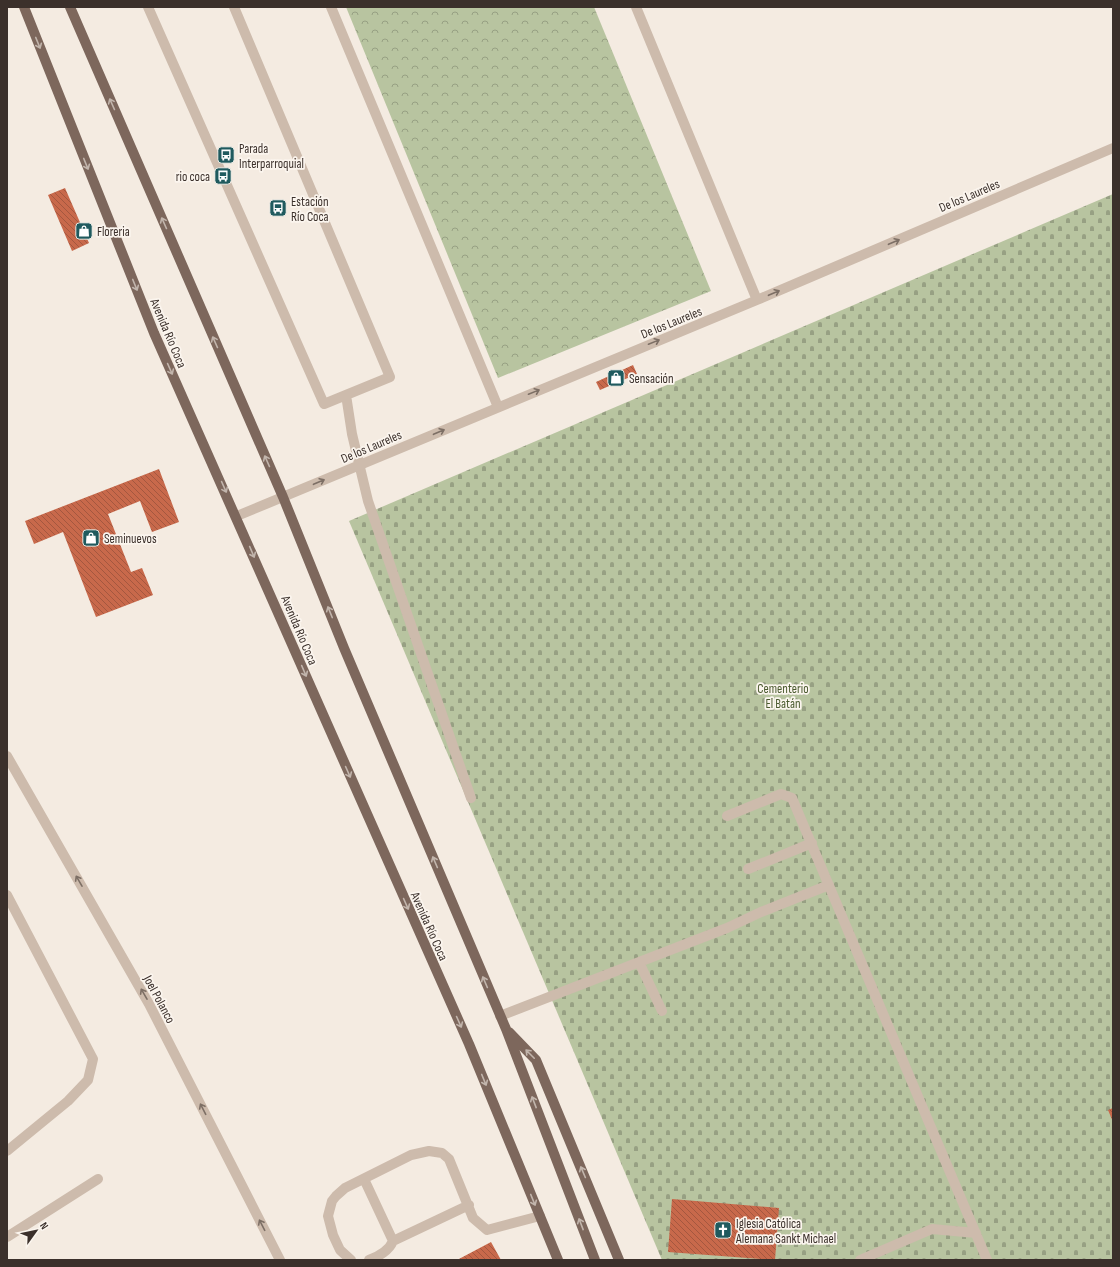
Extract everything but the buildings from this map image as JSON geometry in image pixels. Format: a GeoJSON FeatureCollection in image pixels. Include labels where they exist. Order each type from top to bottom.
{"type":"FeatureCollection","features":[{"type":"Feature","properties":{"kind":"main road","name":"Avenida Río Coca"},"geometry":{"type":"LineString","coordinates":[[24,7],[154,333],[237,516],[332,736],[469,1044],[558,1260]]}},
{"type":"Feature","properties":{"kind":"main road"},"geometry":{"type":"LineString","coordinates":[[70,7],[283,497],[344,648],[506,1029],[595,1260]]}},
{"type":"Feature","properties":{"kind":"main road"},"geometry":{"type":"LineString","coordinates":[[506,1029],[536,1060],[619,1260]]}},
{"type":"Feature","properties":{"kind":"street"},"geometry":{"type":"LineString","coordinates":[[148,7],[324,404],[390,377],[234,7]]}},
{"type":"Feature","properties":{"kind":"street"},"geometry":{"type":"LineString","coordinates":[[331,7],[498,407]]}},
{"type":"Feature","properties":{"kind":"street"},"geometry":{"type":"LineString","coordinates":[[636,7],[757,300]]}},
{"type":"Feature","properties":{"kind":"street","name":"De los Laureles"},"geometry":{"type":"LineString","coordinates":[[237,516],[757,300],[1113,148]]}},
{"type":"Feature","properties":{"kind":"street"},"geometry":{"type":"LineString","coordinates":[[346,395],[359,465],[368,501],[471,798]]}},
{"type":"Feature","properties":{"kind":"street","name":"Joel Polanco"},"geometry":{"type":"LineString","coordinates":[[7,756],[149,1004],[280,1260]]}},
{"type":"Feature","properties":{"kind":"street"},"geometry":{"type":"LineString","coordinates":[[727,816],[781,794],[792,798],[987,1260]]}},
{"type":"Feature","properties":{"kind":"street"},"geometry":{"type":"LineString","coordinates":[[748,869],[812,843]]}},
{"type":"Feature","properties":{"kind":"street"},"geometry":{"type":"LineString","coordinates":[[500,1016],[727,928],[761,912],[829,885]]}},
{"type":"Feature","properties":{"kind":"street"},"geometry":{"type":"LineString","coordinates":[[7,895],[93,1059],[88,1080],[68,1101],[7,1151]]}},
{"type":"Feature","properties":{"kind":"street"},"geometry":{"type":"LineString","coordinates":[[639,962],[662,1011]]}},
{"type":"Feature","properties":{"kind":"street"},"geometry":{"type":"LineString","coordinates":[[351,1260],[340,1250],[333,1235],[328,1216],[329,1209],[336,1196],[346,1188],[411,1155],[429,1151],[442,1153],[449,1159],[473,1218],[486,1230],[540,1216]]}},
{"type":"Feature","properties":{"kind":"street"},"geometry":{"type":"LineString","coordinates":[[7,1237],[98,1179]]}},
{"type":"Feature","properties":{"kind":"street"},"geometry":{"type":"LineString","coordinates":[[364,1179],[393,1241]]}},
{"type":"Feature","properties":{"kind":"street"},"geometry":{"type":"LineString","coordinates":[[369,1260],[384,1253],[390,1248],[393,1241],[469,1205]]}},
{"type":"Feature","properties":{"kind":"street"},"geometry":{"type":"LineString","coordinates":[[860,1260],[932,1229],[976,1234]]}},
{"type":"Feature","properties":{"kind":"green space"},"geometry":{"type":"Polygon","coordinates":[[[346,7],[594,7],[711,291],[498,378],[346,7]]]}},
{"type":"Feature","properties":{"kind":"green space","name":"Cementerio El Batán"},"geometry":{"type":"Polygon","coordinates":[[[1113,194],[1113,1260],[662,1260],[349,521],[1113,194]]]}},
{"type":"Feature","properties":{"kind":"place","name":"Parada Interparroquial"},"geometry":{"type":"Point","coordinates":[226,155]}},
{"type":"Feature","properties":{"kind":"place","name":"rio coca"},"geometry":{"type":"Point","coordinates":[223,176]}},
{"type":"Feature","properties":{"kind":"place","name":"Estación Río Coca"},"geometry":{"type":"Point","coordinates":[278,208]}},
{"type":"Feature","properties":{"kind":"place","name":"Floreria"},"geometry":{"type":"Point","coordinates":[84,231]}},
{"type":"Feature","properties":{"kind":"place","name":"Sensación"},"geometry":{"type":"Point","coordinates":[616,378]}},
{"type":"Feature","properties":{"kind":"place","name":"Seminuevos"},"geometry":{"type":"Point","coordinates":[91,538]}},
{"type":"Feature","properties":{"kind":"place","name":"Iglesia Católica Alemana Sankt Michael"},"geometry":{"type":"Point","coordinates":[723,1230]}}]}
